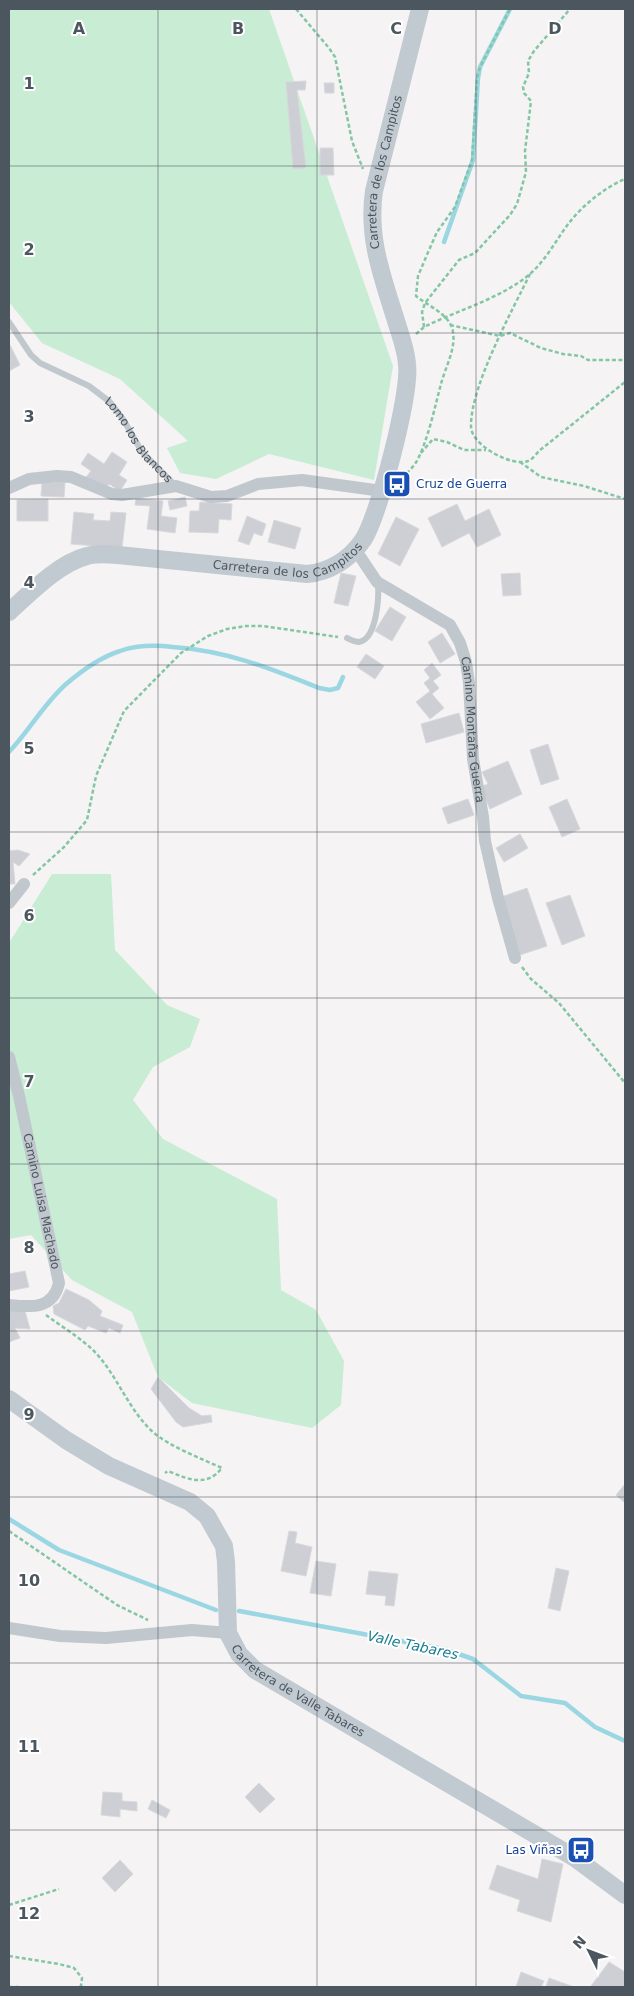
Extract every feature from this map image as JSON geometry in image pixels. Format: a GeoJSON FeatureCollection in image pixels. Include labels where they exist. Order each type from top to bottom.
{"type":"FeatureCollection","features":[{"type":"Feature","properties":{"kind":"main road","name":"Carretera de los Campitos"},"geometry":{"type":"LineString","coordinates":[[9,612],[42,582],[68,564],[86,556],[96,554],[118,555],[307,574],[320,573],[332,568],[354,551],[368,531],[382,491],[407,385],[408,365],[375,250],[371,229],[371,211],[374,190],[420,9]]}},
{"type":"Feature","properties":{"kind":"main road","name":"Carretera de Valle Tabares"},"geometry":{"type":"LineString","coordinates":[[9,1399],[66,1440],[109,1466],[190,1502],[207,1516],[224,1546],[228,1633],[238,1654],[255,1670],[574,1858],[625,1894]]}},
{"type":"Feature","properties":{"kind":"street"},"geometry":{"type":"LineString","coordinates":[[9,488],[29,479],[58,476],[70,477],[112,494],[122,495],[176,486]]}},
{"type":"Feature","properties":{"kind":"street","name":"Lomo los Blancos"},"geometry":{"type":"LineString","coordinates":[[176,486],[211,497],[239,493],[258,484],[302,480],[382,491]]}},
{"type":"Feature","properties":{"kind":"street","name":"Camino Montaña Guerra"},"geometry":{"type":"LineString","coordinates":[[354,551],[377,582],[450,624],[460,643],[469,683],[474,769],[483,817],[485,841],[498,898],[515,958]]}},
{"type":"Feature","properties":{"kind":"street"},"geometry":{"type":"LineString","coordinates":[[9,903],[24,884]]}},
{"type":"Feature","properties":{"kind":"street","name":"Camino Luisa Machado"},"geometry":{"type":"LineString","coordinates":[[9,1057],[20,1096],[43,1215],[59,1283],[54,1296],[35,1307]]}},
{"type":"Feature","properties":{"kind":"street"},"geometry":{"type":"LineString","coordinates":[[9,1305],[35,1307]]}},
{"type":"Feature","properties":{"kind":"street"},"geometry":{"type":"LineString","coordinates":[[9,1628],[60,1636],[106,1638],[192,1630],[228,1633]]}},
{"type":"Feature","properties":{"kind":"lane","name":"Lomo los Blancos"},"geometry":{"type":"LineString","coordinates":[[9,322],[31,355],[40,362],[89,386],[110,402],[123,419],[142,452],[176,486]]}},
{"type":"Feature","properties":{"kind":"lane"},"geometry":{"type":"LineString","coordinates":[[347,638],[359,642],[364,640],[370,632],[377,610],[377,582]]}},
{"type":"Feature","properties":{"kind":"path"},"geometry":{"type":"LineString","coordinates":[[296,9],[335,57],[352,141],[363,170],[374,190]]}},
{"type":"Feature","properties":{"kind":"path"},"geometry":{"type":"LineString","coordinates":[[399,480],[416,463],[436,409],[452,344],[453,331],[444,317],[435,308],[416,296],[418,276],[437,232],[455,207],[472,160],[477,78],[480,67],[510,9]]}},
{"type":"Feature","properties":{"kind":"path"},"geometry":{"type":"LineString","coordinates":[[530,274],[496,295],[424,327],[422,312],[425,303],[459,260],[475,253],[504,222],[517,204],[526,172],[525,151],[531,101],[524,94],[523,87],[529,73],[528,62],[534,51],[570,9]]}},
{"type":"Feature","properties":{"kind":"path"},"geometry":{"type":"LineString","coordinates":[[486,450],[476,438],[471,428],[479,386],[500,336],[530,274],[546,256],[569,223],[583,208],[599,194],[625,179]]}},
{"type":"Feature","properties":{"kind":"path"},"geometry":{"type":"LineString","coordinates":[[449,325],[500,336],[510,333],[541,348],[563,354],[581,356],[588,360],[625,360]]}},
{"type":"Feature","properties":{"kind":"path"},"geometry":{"type":"LineString","coordinates":[[520,462],[530,461],[539,451],[625,382]]}},
{"type":"Feature","properties":{"kind":"path"},"geometry":{"type":"LineString","coordinates":[[419,455],[433,439],[447,442],[464,450],[486,450],[520,462],[541,477],[584,486],[625,499]]}},
{"type":"Feature","properties":{"kind":"path"},"geometry":{"type":"LineString","coordinates":[[24,884],[64,847],[87,820],[96,776],[124,710],[181,653],[208,636],[227,629],[246,626],[263,626],[347,638]]}},
{"type":"Feature","properties":{"kind":"path"},"geometry":{"type":"LineString","coordinates":[[515,958],[531,979],[559,1003],[625,1083]]}},
{"type":"Feature","properties":{"kind":"path"},"geometry":{"type":"LineString","coordinates":[[35,1307],[93,1350],[114,1377],[133,1407],[155,1433],[187,1452],[222,1468],[216,1476],[195,1481],[168,1471],[152,1484]]}},
{"type":"Feature","properties":{"kind":"path"},"geometry":{"type":"LineString","coordinates":[[9,1531],[117,1606],[149,1620]]}},
{"type":"Feature","properties":{"kind":"path"},"geometry":{"type":"LineString","coordinates":[[9,1905],[59,1889]]}},
{"type":"Feature","properties":{"kind":"path"},"geometry":{"type":"LineString","coordinates":[[9,1956],[74,1968],[82,1978],[81,1986],[78,1987]]}},
{"type":"Feature","properties":{"kind":"path"},"geometry":{"type":"LineString","coordinates":[[9,1987],[19,1987]]}},
{"type":"Feature","properties":{"kind":"green space"},"geometry":{"type":"Polygon","coordinates":[[[9,9],[269,9],[393,366],[374,480],[269,454],[216,479],[180,473],[167,448],[188,441],[120,379],[42,343],[9,302],[9,9]]]}},
{"type":"Feature","properties":{"kind":"green space"},"geometry":{"type":"Polygon","coordinates":[[[52,874],[111,874],[115,950],[167,1005],[200,1019],[190,1047],[153,1067],[133,1100],[163,1139],[277,1199],[281,1290],[316,1310],[344,1361],[341,1405],[312,1428],[192,1403],[158,1377],[132,1312],[72,1280],[31,1235],[9,1239],[9,943],[52,874]]]}},
{"type":"Feature","properties":{"kind":"building"},"geometry":{"type":"Polygon","coordinates":[[[306,81],[305,90],[297,90],[306,168],[293,169],[286,82],[306,81]]]}},
{"type":"Feature","properties":{"kind":"building"},"geometry":{"type":"Polygon","coordinates":[[[324,83],[334,83],[334,93],[325,93],[324,83]]]}},
{"type":"Feature","properties":{"kind":"building"},"geometry":{"type":"Polygon","coordinates":[[[320,148],[333,148],[334,175],[320,175],[320,148]]]}},
{"type":"Feature","properties":{"kind":"building"},"geometry":{"type":"Polygon","coordinates":[[[9,343],[20,365],[9,371],[9,343]]]}},
{"type":"Feature","properties":{"kind":"building"},"geometry":{"type":"Polygon","coordinates":[[[112,452],[127,462],[119,475],[127,480],[120,491],[109,484],[105,490],[86,477],[91,471],[81,464],[88,453],[104,464],[112,452]]]}},
{"type":"Feature","properties":{"kind":"building"},"geometry":{"type":"Polygon","coordinates":[[[42,482],[65,482],[64,497],[41,496],[42,482]]]}},
{"type":"Feature","properties":{"kind":"building"},"geometry":{"type":"Polygon","coordinates":[[[185,497],[187,506],[170,510],[168,501],[185,497]]]}},
{"type":"Feature","properties":{"kind":"building"},"geometry":{"type":"Polygon","coordinates":[[[136,498],[163,501],[161,516],[177,518],[175,533],[147,529],[150,506],[135,505],[136,498]]]}},
{"type":"Feature","properties":{"kind":"building"},"geometry":{"type":"Polygon","coordinates":[[[48,499],[48,521],[17,521],[17,500],[48,499]]]}},
{"type":"Feature","properties":{"kind":"building"},"geometry":{"type":"Polygon","coordinates":[[[200,502],[232,504],[231,520],[219,519],[218,533],[189,532],[190,511],[199,511],[200,502]]]}},
{"type":"Feature","properties":{"kind":"building"},"geometry":{"type":"Polygon","coordinates":[[[457,504],[465,521],[489,509],[501,535],[477,547],[469,533],[442,547],[428,518],[457,504]]]}},
{"type":"Feature","properties":{"kind":"building"},"geometry":{"type":"Polygon","coordinates":[[[74,512],[94,514],[93,520],[110,521],[111,512],[126,513],[122,548],[71,544],[74,512]]]}},
{"type":"Feature","properties":{"kind":"building"},"geometry":{"type":"Polygon","coordinates":[[[247,516],[266,524],[262,536],[254,533],[249,545],[238,541],[247,516]]]}},
{"type":"Feature","properties":{"kind":"building"},"geometry":{"type":"Polygon","coordinates":[[[396,517],[419,529],[400,566],[378,554],[396,517]]]}},
{"type":"Feature","properties":{"kind":"building"},"geometry":{"type":"Polygon","coordinates":[[[274,520],[301,528],[295,549],[268,542],[274,520]]]}},
{"type":"Feature","properties":{"kind":"building"},"geometry":{"type":"Polygon","coordinates":[[[341,573],[356,576],[348,606],[334,603],[341,573]]]}},
{"type":"Feature","properties":{"kind":"building"},"geometry":{"type":"Polygon","coordinates":[[[520,573],[521,595],[503,596],[501,574],[520,573]]]}},
{"type":"Feature","properties":{"kind":"building"},"geometry":{"type":"Polygon","coordinates":[[[390,607],[406,617],[392,641],[375,631],[390,607]]]}},
{"type":"Feature","properties":{"kind":"building"},"geometry":{"type":"Polygon","coordinates":[[[442,633],[455,654],[440,663],[428,642],[442,633]]]}},
{"type":"Feature","properties":{"kind":"building"},"geometry":{"type":"Polygon","coordinates":[[[366,654],[384,666],[375,679],[357,667],[366,654]]]}},
{"type":"Feature","properties":{"kind":"building"},"geometry":{"type":"Polygon","coordinates":[[[432,663],[441,675],[433,681],[439,688],[432,694],[444,708],[430,719],[416,702],[430,691],[424,683],[430,678],[424,670],[432,663]]]}},
{"type":"Feature","properties":{"kind":"building"},"geometry":{"type":"Polygon","coordinates":[[[459,713],[464,732],[426,743],[421,724],[459,713]]]}},
{"type":"Feature","properties":{"kind":"building"},"geometry":{"type":"Polygon","coordinates":[[[548,744],[559,779],[541,785],[530,750],[548,744]]]}},
{"type":"Feature","properties":{"kind":"building"},"geometry":{"type":"Polygon","coordinates":[[[508,761],[522,794],[490,809],[480,787],[488,784],[482,772],[508,761]]]}},
{"type":"Feature","properties":{"kind":"building"},"geometry":{"type":"Polygon","coordinates":[[[468,799],[474,815],[448,824],[442,808],[468,799]]]}},
{"type":"Feature","properties":{"kind":"building"},"geometry":{"type":"Polygon","coordinates":[[[567,799],[580,829],[562,837],[549,807],[567,799]]]}},
{"type":"Feature","properties":{"kind":"building"},"geometry":{"type":"Polygon","coordinates":[[[520,834],[528,848],[504,862],[496,848],[520,834]]]}},
{"type":"Feature","properties":{"kind":"building"},"geometry":{"type":"Polygon","coordinates":[[[18,850],[30,854],[19,866],[13,862],[15,884],[9,884],[9,851],[18,850]]]}},
{"type":"Feature","properties":{"kind":"building"},"geometry":{"type":"Polygon","coordinates":[[[527,888],[547,946],[520,955],[501,897],[527,888]]]}},
{"type":"Feature","properties":{"kind":"building"},"geometry":{"type":"Polygon","coordinates":[[[570,895],[585,936],[562,945],[546,903],[570,895]]]}},
{"type":"Feature","properties":{"kind":"building"},"geometry":{"type":"Polygon","coordinates":[[[25,1271],[29,1287],[9,1291],[9,1274],[25,1271]]]}},
{"type":"Feature","properties":{"kind":"building"},"geometry":{"type":"Polygon","coordinates":[[[66,1289],[89,1300],[102,1311],[100,1316],[123,1325],[120,1333],[109,1328],[106,1333],[88,1326],[85,1330],[54,1314],[53,1306],[59,1303],[66,1289]]]}},
{"type":"Feature","properties":{"kind":"building"},"geometry":{"type":"Polygon","coordinates":[[[9,1310],[25,1311],[30,1329],[15,1328],[20,1338],[9,1342],[9,1310]]]}},
{"type":"Feature","properties":{"kind":"building"},"geometry":{"type":"Polygon","coordinates":[[[158,1377],[189,1408],[202,1416],[211,1415],[212,1422],[183,1427],[176,1422],[151,1389],[158,1377]]]}},
{"type":"Feature","properties":{"kind":"building"},"geometry":{"type":"Polygon","coordinates":[[[625,1484],[625,1503],[616,1495],[625,1484]]]}},
{"type":"Feature","properties":{"kind":"building"},"geometry":{"type":"Polygon","coordinates":[[[289,1531],[297,1532],[295,1543],[312,1547],[306,1576],[281,1571],[289,1531]]]}},
{"type":"Feature","properties":{"kind":"building"},"geometry":{"type":"Polygon","coordinates":[[[316,1561],[336,1564],[331,1596],[310,1593],[316,1561]]]}},
{"type":"Feature","properties":{"kind":"building"},"geometry":{"type":"Polygon","coordinates":[[[556,1568],[569,1571],[560,1611],[548,1608],[556,1568]]]}},
{"type":"Feature","properties":{"kind":"building"},"geometry":{"type":"Polygon","coordinates":[[[369,1571],[398,1574],[394,1606],[385,1605],[386,1596],[366,1594],[369,1571]]]}},
{"type":"Feature","properties":{"kind":"building"},"geometry":{"type":"Polygon","coordinates":[[[259,1783],[275,1799],[260,1813],[245,1797],[259,1783]]]}},
{"type":"Feature","properties":{"kind":"building"},"geometry":{"type":"Polygon","coordinates":[[[103,1792],[122,1793],[122,1801],[137,1802],[137,1811],[120,1809],[120,1817],[101,1815],[103,1792]]]}},
{"type":"Feature","properties":{"kind":"building"},"geometry":{"type":"Polygon","coordinates":[[[152,1800],[170,1810],[166,1818],[148,1809],[152,1800]]]}},
{"type":"Feature","properties":{"kind":"building"},"geometry":{"type":"Polygon","coordinates":[[[542,1859],[563,1864],[551,1922],[517,1911],[520,1900],[489,1889],[497,1865],[538,1879],[542,1859]]]}},
{"type":"Feature","properties":{"kind":"building"},"geometry":{"type":"Polygon","coordinates":[[[120,1860],[133,1874],[115,1892],[102,1878],[120,1860]]]}},
{"type":"Feature","properties":{"kind":"building"},"geometry":{"type":"Polygon","coordinates":[[[609,1962],[625,1972],[625,1987],[591,1986],[609,1962]]]}},
{"type":"Feature","properties":{"kind":"building"},"geometry":{"type":"Polygon","coordinates":[[[521,1972],[544,1981],[541,1987],[516,1987],[521,1972]]]}},
{"type":"Feature","properties":{"kind":"building"},"geometry":{"type":"Polygon","coordinates":[[[549,1978],[574,1987],[546,1987],[549,1978]]]}},
{"type":"Feature","properties":{"kind":"waterway"},"geometry":{"type":"LineString","coordinates":[[444,242],[473,160],[480,67],[510,9]]}},
{"type":"Feature","properties":{"kind":"waterway"},"geometry":{"type":"LineString","coordinates":[[9,752],[65,685],[98,661],[126,649],[160,646],[212,652],[248,661],[319,688],[330,690],[338,688],[343,677]]}},
{"type":"Feature","properties":{"kind":"waterway","name":"Valle Tabares"},"geometry":{"type":"LineString","coordinates":[[9,1519],[59,1550],[216,1610]]}},
{"type":"Feature","properties":{"kind":"waterway","name":"Valle Tabares"},"geometry":{"type":"LineString","coordinates":[[239,1611],[444,1649],[473,1659],[521,1696],[565,1703],[595,1727],[625,1741]]}},
{"type":"Feature","properties":{"kind":"place","name":"Cruz de Guerra"},"geometry":{"type":"Point","coordinates":[397,484]}},
{"type":"Feature","properties":{"kind":"place","name":"Las Viñas"},"geometry":{"type":"Point","coordinates":[581,1850]}}]}
